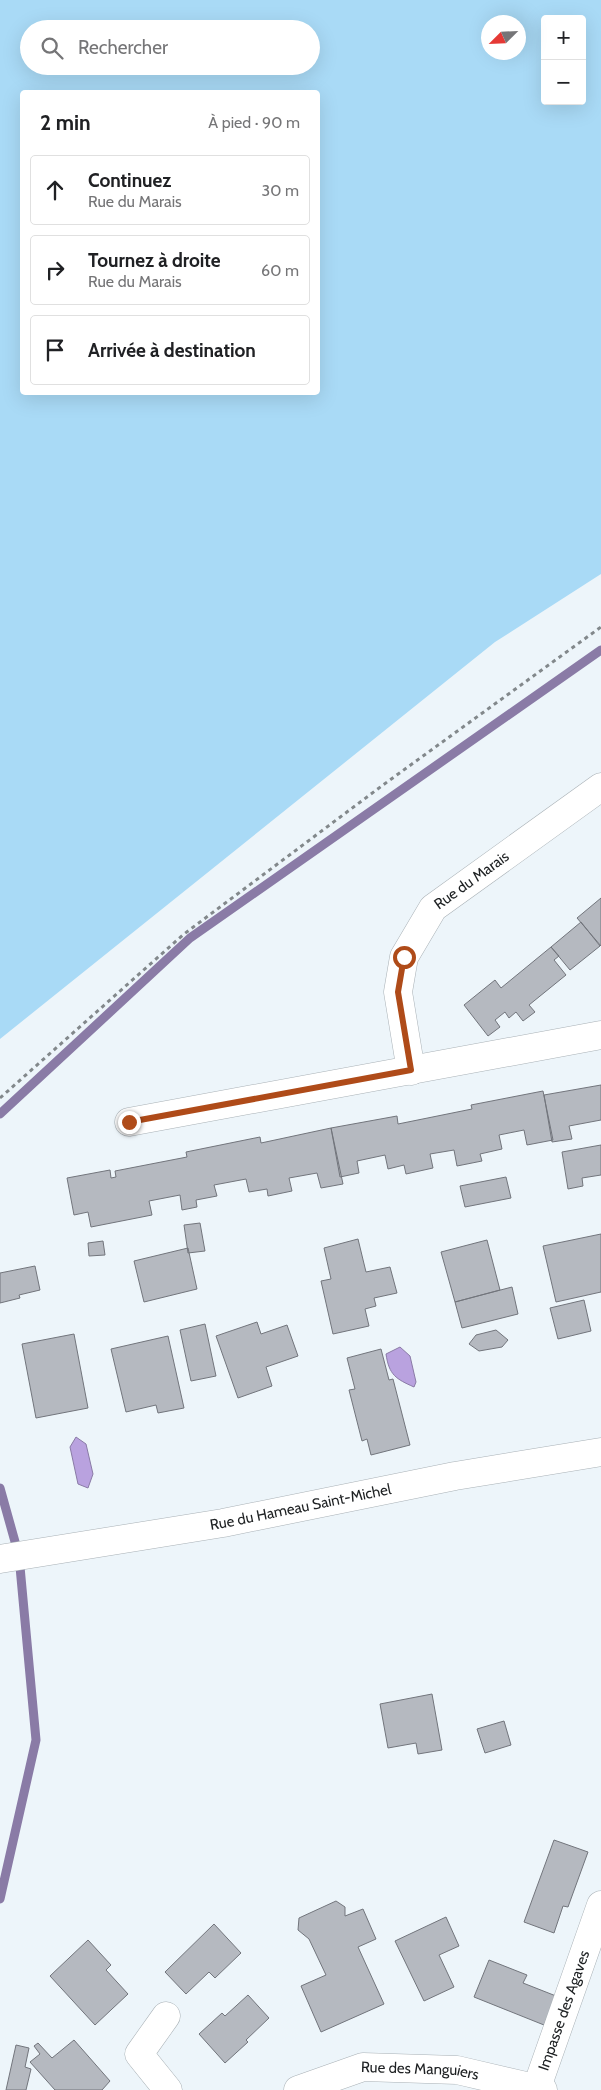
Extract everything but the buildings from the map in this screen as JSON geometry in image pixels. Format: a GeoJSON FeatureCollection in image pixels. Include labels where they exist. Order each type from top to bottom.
{"type":"FeatureCollection","features":[{"type":"Feature","properties":{"kind":"street","name":"Rue du Marais"},"geometry":{"type":"LineString","coordinates":[[411,1070],[398,992],[404,957],[433,908],[601,787]]}},
{"type":"Feature","properties":{"kind":"street"},"geometry":{"type":"LineString","coordinates":[[129,1122],[601,1035]]}},
{"type":"Feature","properties":{"kind":"street","name":"Rue du Hameau Saint-Michel"},"geometry":{"type":"LineString","coordinates":[[0,1559],[223,1523],[455,1476],[601,1452]]}},
{"type":"Feature","properties":{"kind":"street","name":"Impasse des Agaves"},"geometry":{"type":"LineString","coordinates":[[540,2089],[601,1905]]}},
{"type":"Feature","properties":{"kind":"street"},"geometry":{"type":"LineString","coordinates":[[166,2016],[139,2054],[168,2090]]}},
{"type":"Feature","properties":{"kind":"street","name":"Rue des Manguiers"},"geometry":{"type":"LineString","coordinates":[[298,2090],[363,2067],[457,2070],[540,2089]]}},
{"type":"Feature","properties":{"kind":"path"},"geometry":{"type":"LineString","coordinates":[[0,1098],[184,934],[383,785],[601,627]]}},
{"type":"Feature","properties":{"kind":"shaded area"},"geometry":{"type":"Polygon","coordinates":[[[0,0],[601,0],[601,574],[495,642],[0,1039],[0,0]]]}},
{"type":"Feature","properties":{"kind":"shaded area"},"geometry":{"type":"Polygon","coordinates":[[[400,1347],[410,1356],[416,1382],[414,1387],[398,1379],[389,1367],[386,1354],[400,1347]]]}},
{"type":"Feature","properties":{"kind":"shaded area"},"geometry":{"type":"Polygon","coordinates":[[[76,1437],[86,1444],[93,1474],[88,1488],[78,1484],[70,1447],[76,1437]]]}},
{"type":"Feature","properties":{"kind":"waterway"},"geometry":{"type":"LineString","coordinates":[[0,1114],[190,938],[601,650]]}},
{"type":"Feature","properties":{"kind":"waterway"},"geometry":{"type":"LineString","coordinates":[[0,1488],[19,1556],[36,1740],[0,1899]]}},
{"type":"Feature","properties":{"kind":"route"},"geometry":{"type":"LineString","coordinates":[[129,1122],[411,1070],[398,992],[404,957]]}}]}
